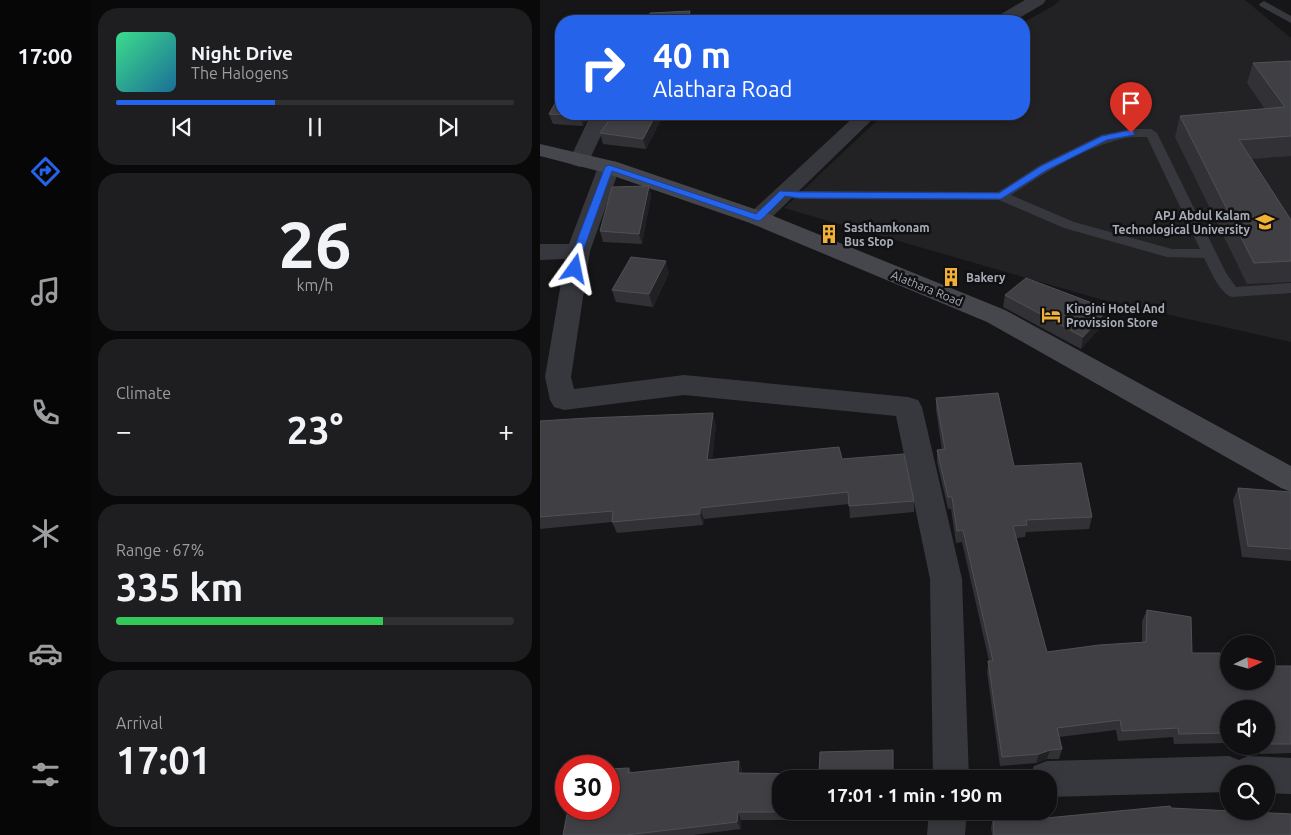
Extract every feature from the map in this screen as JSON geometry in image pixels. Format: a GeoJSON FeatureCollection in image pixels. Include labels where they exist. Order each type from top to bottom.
{"type":"FeatureCollection","features":[{"type":"Feature","properties":{"kind":"street"},"geometry":{"type":"LineString","coordinates":[[1012,15],[1037,0]]}},
{"type":"Feature","properties":{"kind":"street"},"geometry":{"type":"LineString","coordinates":[[580,160],[598,120]]}},
{"type":"Feature","properties":{"kind":"street"},"geometry":{"type":"LineString","coordinates":[[758,218],[862,120]]}},
{"type":"Feature","properties":{"kind":"street","name":"Alathara Road"},"geometry":{"type":"LineString","coordinates":[[540,150],[609,167],[758,218],[996,316],[1291,480]]}},
{"type":"Feature","properties":{"kind":"street"},"geometry":{"type":"LineString","coordinates":[[609,167],[578,251],[549,379],[564,400],[684,385],[908,407],[946,579],[951,770]]}},
{"type":"Feature","properties":{"kind":"street"},"geometry":{"type":"LineString","coordinates":[[540,252],[578,251]]}},
{"type":"Feature","properties":{"kind":"street"},"geometry":{"type":"LineString","coordinates":[[1057,779],[1220,774]]}},
{"type":"Feature","properties":{"kind":"street"},"geometry":{"type":"LineString","coordinates":[[1275,775],[1291,776]]}},
{"type":"Feature","properties":{"kind":"street"},"geometry":{"type":"LineString","coordinates":[[946,835],[947,820]]}},
{"type":"Feature","properties":{"kind":"lane"},"geometry":{"type":"LineString","coordinates":[[1264,4],[1291,20]]}},
{"type":"Feature","properties":{"kind":"lane"},"geometry":{"type":"LineString","coordinates":[[1001,196],[1044,168],[1105,138],[1131,133],[1151,133],[1220,275],[1232,292],[1291,288]]}},
{"type":"Feature","properties":{"kind":"lane"},"geometry":{"type":"LineString","coordinates":[[783,193],[799,195],[1001,196],[1069,225],[1172,254],[1209,252]]}},
{"type":"Feature","properties":{"kind":"shaded area"},"geometry":{"type":"Polygon","coordinates":[[[1060,0],[1245,0],[1291,38],[1291,342],[1103,300],[784,208],[878,120],[1030,120],[1030,19],[1060,0]]]}},
{"type":"Feature","properties":{"kind":"building"},"geometry":{"type":"Polygon","coordinates":[[[690,11],[689,15],[650,15],[650,13],[690,11]]]}},
{"type":"Feature","properties":{"kind":"building"},"geometry":{"type":"Polygon","coordinates":[[[1291,61],[1291,136],[1239,140],[1291,220],[1291,261],[1254,263],[1180,116],[1285,107],[1253,63],[1291,61]]]}},
{"type":"Feature","properties":{"kind":"building"},"geometry":{"type":"Polygon","coordinates":[[[555,104],[555,114],[549,114],[555,104]]]}},
{"type":"Feature","properties":{"kind":"building"},"geometry":{"type":"Polygon","coordinates":[[[609,120],[653,120],[643,139],[600,133],[609,120]]]}},
{"type":"Feature","properties":{"kind":"building"},"geometry":{"type":"Polygon","coordinates":[[[649,186],[639,234],[600,231],[612,187],[649,186]]]}},
{"type":"Feature","properties":{"kind":"building"},"geometry":{"type":"Polygon","coordinates":[[[631,257],[666,261],[649,294],[612,290],[631,257]]]}},
{"type":"Feature","properties":{"kind":"building"},"geometry":{"type":"Polygon","coordinates":[[[1026,278],[1108,309],[1083,337],[1005,295],[1026,278]]]}},
{"type":"Feature","properties":{"kind":"building"},"geometry":{"type":"Polygon","coordinates":[[[998,393],[1014,466],[1081,463],[1092,517],[1026,520],[1027,525],[1013,526],[1047,652],[1099,645],[1146,642],[1147,610],[1191,617],[1192,653],[1220,653],[1220,690],[1275,690],[1275,666],[1291,666],[1291,744],[1275,744],[1275,700],[1220,700],[1220,733],[1179,734],[1178,728],[1122,731],[1120,720],[1057,728],[1062,749],[1050,750],[1039,754],[1002,757],[988,661],[993,661],[963,530],[957,531],[952,497],[948,497],[937,450],[945,449],[936,398],[998,393]]]}},
{"type":"Feature","properties":{"kind":"building"},"geometry":{"type":"Polygon","coordinates":[[[713,413],[707,460],[839,447],[842,459],[904,454],[914,501],[849,506],[848,492],[700,508],[700,514],[612,522],[613,511],[540,517],[540,421],[713,413]]]}},
{"type":"Feature","properties":{"kind":"building"},"geometry":{"type":"Polygon","coordinates":[[[1238,488],[1291,492],[1291,549],[1248,546],[1238,488]]]}},
{"type":"Feature","properties":{"kind":"building"},"geometry":{"type":"Polygon","coordinates":[[[893,750],[893,770],[819,770],[820,752],[893,750]]]}},
{"type":"Feature","properties":{"kind":"building"},"geometry":{"type":"Polygon","coordinates":[[[739,761],[738,773],[772,773],[772,812],[738,812],[737,822],[626,835],[563,835],[566,820],[620,820],[620,768],[629,768],[628,773],[739,761]]]}},
{"type":"Feature","properties":{"kind":"building"},"geometry":{"type":"Polygon","coordinates":[[[1170,806],[1171,808],[1220,810],[1220,820],[1275,820],[1275,813],[1291,814],[1291,835],[994,835],[993,820],[1057,820],[1057,817],[1170,806]]]}},
{"type":"Feature","properties":{"kind":"place","name":"APJ Abdul Kalam Technological University"},"geometry":{"type":"Point","coordinates":[1265,222]}},
{"type":"Feature","properties":{"kind":"place","name":"Sasthamkonam Bus Stop"},"geometry":{"type":"Point","coordinates":[829,234]}},
{"type":"Feature","properties":{"kind":"place","name":"Bakery"},"geometry":{"type":"Point","coordinates":[951,277]}},
{"type":"Feature","properties":{"kind":"place","name":"Kingini Hotel And Provission Store"},"geometry":{"type":"Point","coordinates":[1051,315]}},
{"type":"Feature","properties":{"kind":"route"},"geometry":{"type":"LineString","coordinates":[[575,269],[578,251],[609,167],[758,218],[783,193],[799,195],[1001,196],[1044,168],[1074,153],[1105,138],[1131,133]]}}]}
